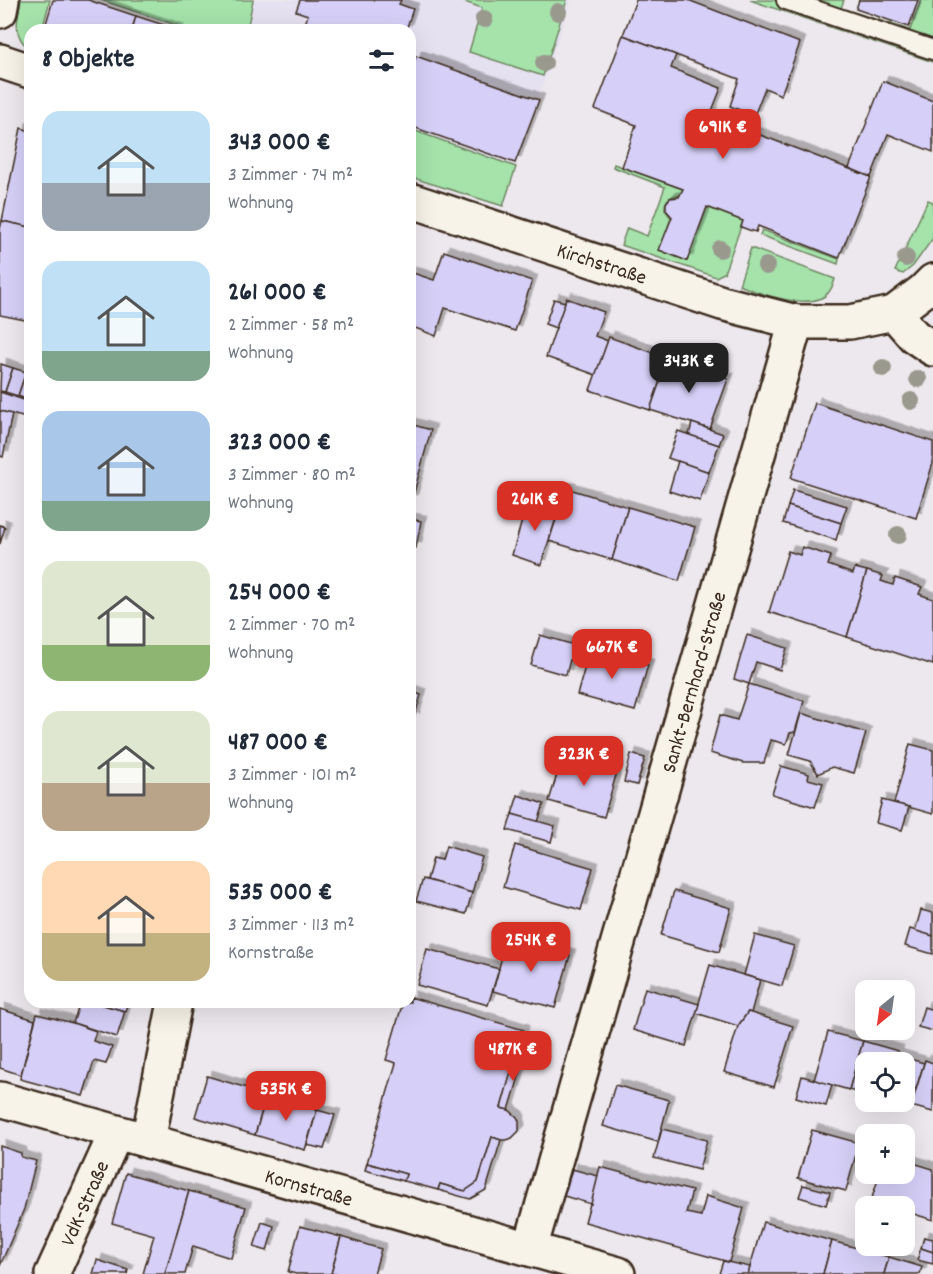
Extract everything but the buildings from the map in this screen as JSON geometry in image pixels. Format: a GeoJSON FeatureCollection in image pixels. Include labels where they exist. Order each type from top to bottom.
{"type":"FeatureCollection","features":[{"type":"Feature","properties":{"kind":"street"},"geometry":{"type":"LineString","coordinates":[[0,11],[2,0]]}},
{"type":"Feature","properties":{"kind":"street"},"geometry":{"type":"LineString","coordinates":[[0,61],[24,69]]}},
{"type":"Feature","properties":{"kind":"street","name":"Kirchstraße"},"geometry":{"type":"LineString","coordinates":[[416,202],[722,303],[796,322],[850,322],[894,313]]}},
{"type":"Feature","properties":{"kind":"street"},"geometry":{"type":"LineString","coordinates":[[933,281],[894,313],[914,336],[933,349]]}},
{"type":"Feature","properties":{"kind":"street","name":"Sankt-Bernhard-Straße"},"geometry":{"type":"LineString","coordinates":[[530,1250],[796,322]]}},
{"type":"Feature","properties":{"kind":"street"},"geometry":{"type":"LineString","coordinates":[[148,1141],[174,1008]]}},
{"type":"Feature","properties":{"kind":"street","name":"Kornstraße"},"geometry":{"type":"LineString","coordinates":[[0,1100],[607,1273]]}},
{"type":"Feature","properties":{"kind":"street","name":"VdK-Straße"},"geometry":{"type":"LineString","coordinates":[[52,1274],[116,1133]]}},
{"type":"Feature","properties":{"kind":"lane"},"geometry":{"type":"LineString","coordinates":[[786,0],[933,50]]}},
{"type":"Feature","properties":{"kind":"shaded area"},"geometry":{"type":"Polygon","coordinates":[[[253,0],[571,0],[503,206],[416,179],[416,24],[248,24],[253,0]]]}},
{"type":"Feature","properties":{"kind":"green space"},"geometry":{"type":"Polygon","coordinates":[[[21,0],[50,0],[44,24],[24,24],[24,44],[18,33],[17,20],[21,0]]]}},
{"type":"Feature","properties":{"kind":"green space"},"geometry":{"type":"Polygon","coordinates":[[[101,0],[253,0],[248,24],[173,24],[101,0]]]}},
{"type":"Feature","properties":{"kind":"green space"},"geometry":{"type":"Polygon","coordinates":[[[459,0],[567,0],[543,76],[469,52],[482,8],[459,0]]]}},
{"type":"Feature","properties":{"kind":"green space"},"geometry":{"type":"Polygon","coordinates":[[[750,0],[844,0],[841,8],[910,30],[921,0],[933,0],[933,62],[750,0]]]}},
{"type":"Feature","properties":{"kind":"green space"},"geometry":{"type":"Polygon","coordinates":[[[416,131],[516,167],[503,206],[416,179],[416,131]]]}},
{"type":"Feature","properties":{"kind":"green space"},"geometry":{"type":"Polygon","coordinates":[[[614,164],[683,189],[680,196],[671,197],[666,203],[665,210],[671,218],[660,250],[687,261],[707,207],[743,221],[724,273],[716,277],[621,245],[627,228],[647,236],[665,187],[613,167],[614,164]]]}},
{"type":"Feature","properties":{"kind":"green space"},"geometry":{"type":"Polygon","coordinates":[[[928,200],[933,202],[933,238],[913,266],[903,274],[895,271],[928,200]]]}},
{"type":"Feature","properties":{"kind":"green space"},"geometry":{"type":"Polygon","coordinates":[[[762,230],[839,259],[838,264],[760,235],[762,230]]]}},
{"type":"Feature","properties":{"kind":"green space"},"geometry":{"type":"Polygon","coordinates":[[[751,248],[835,279],[833,286],[821,298],[799,301],[772,296],[739,285],[751,248]]]}}]}
